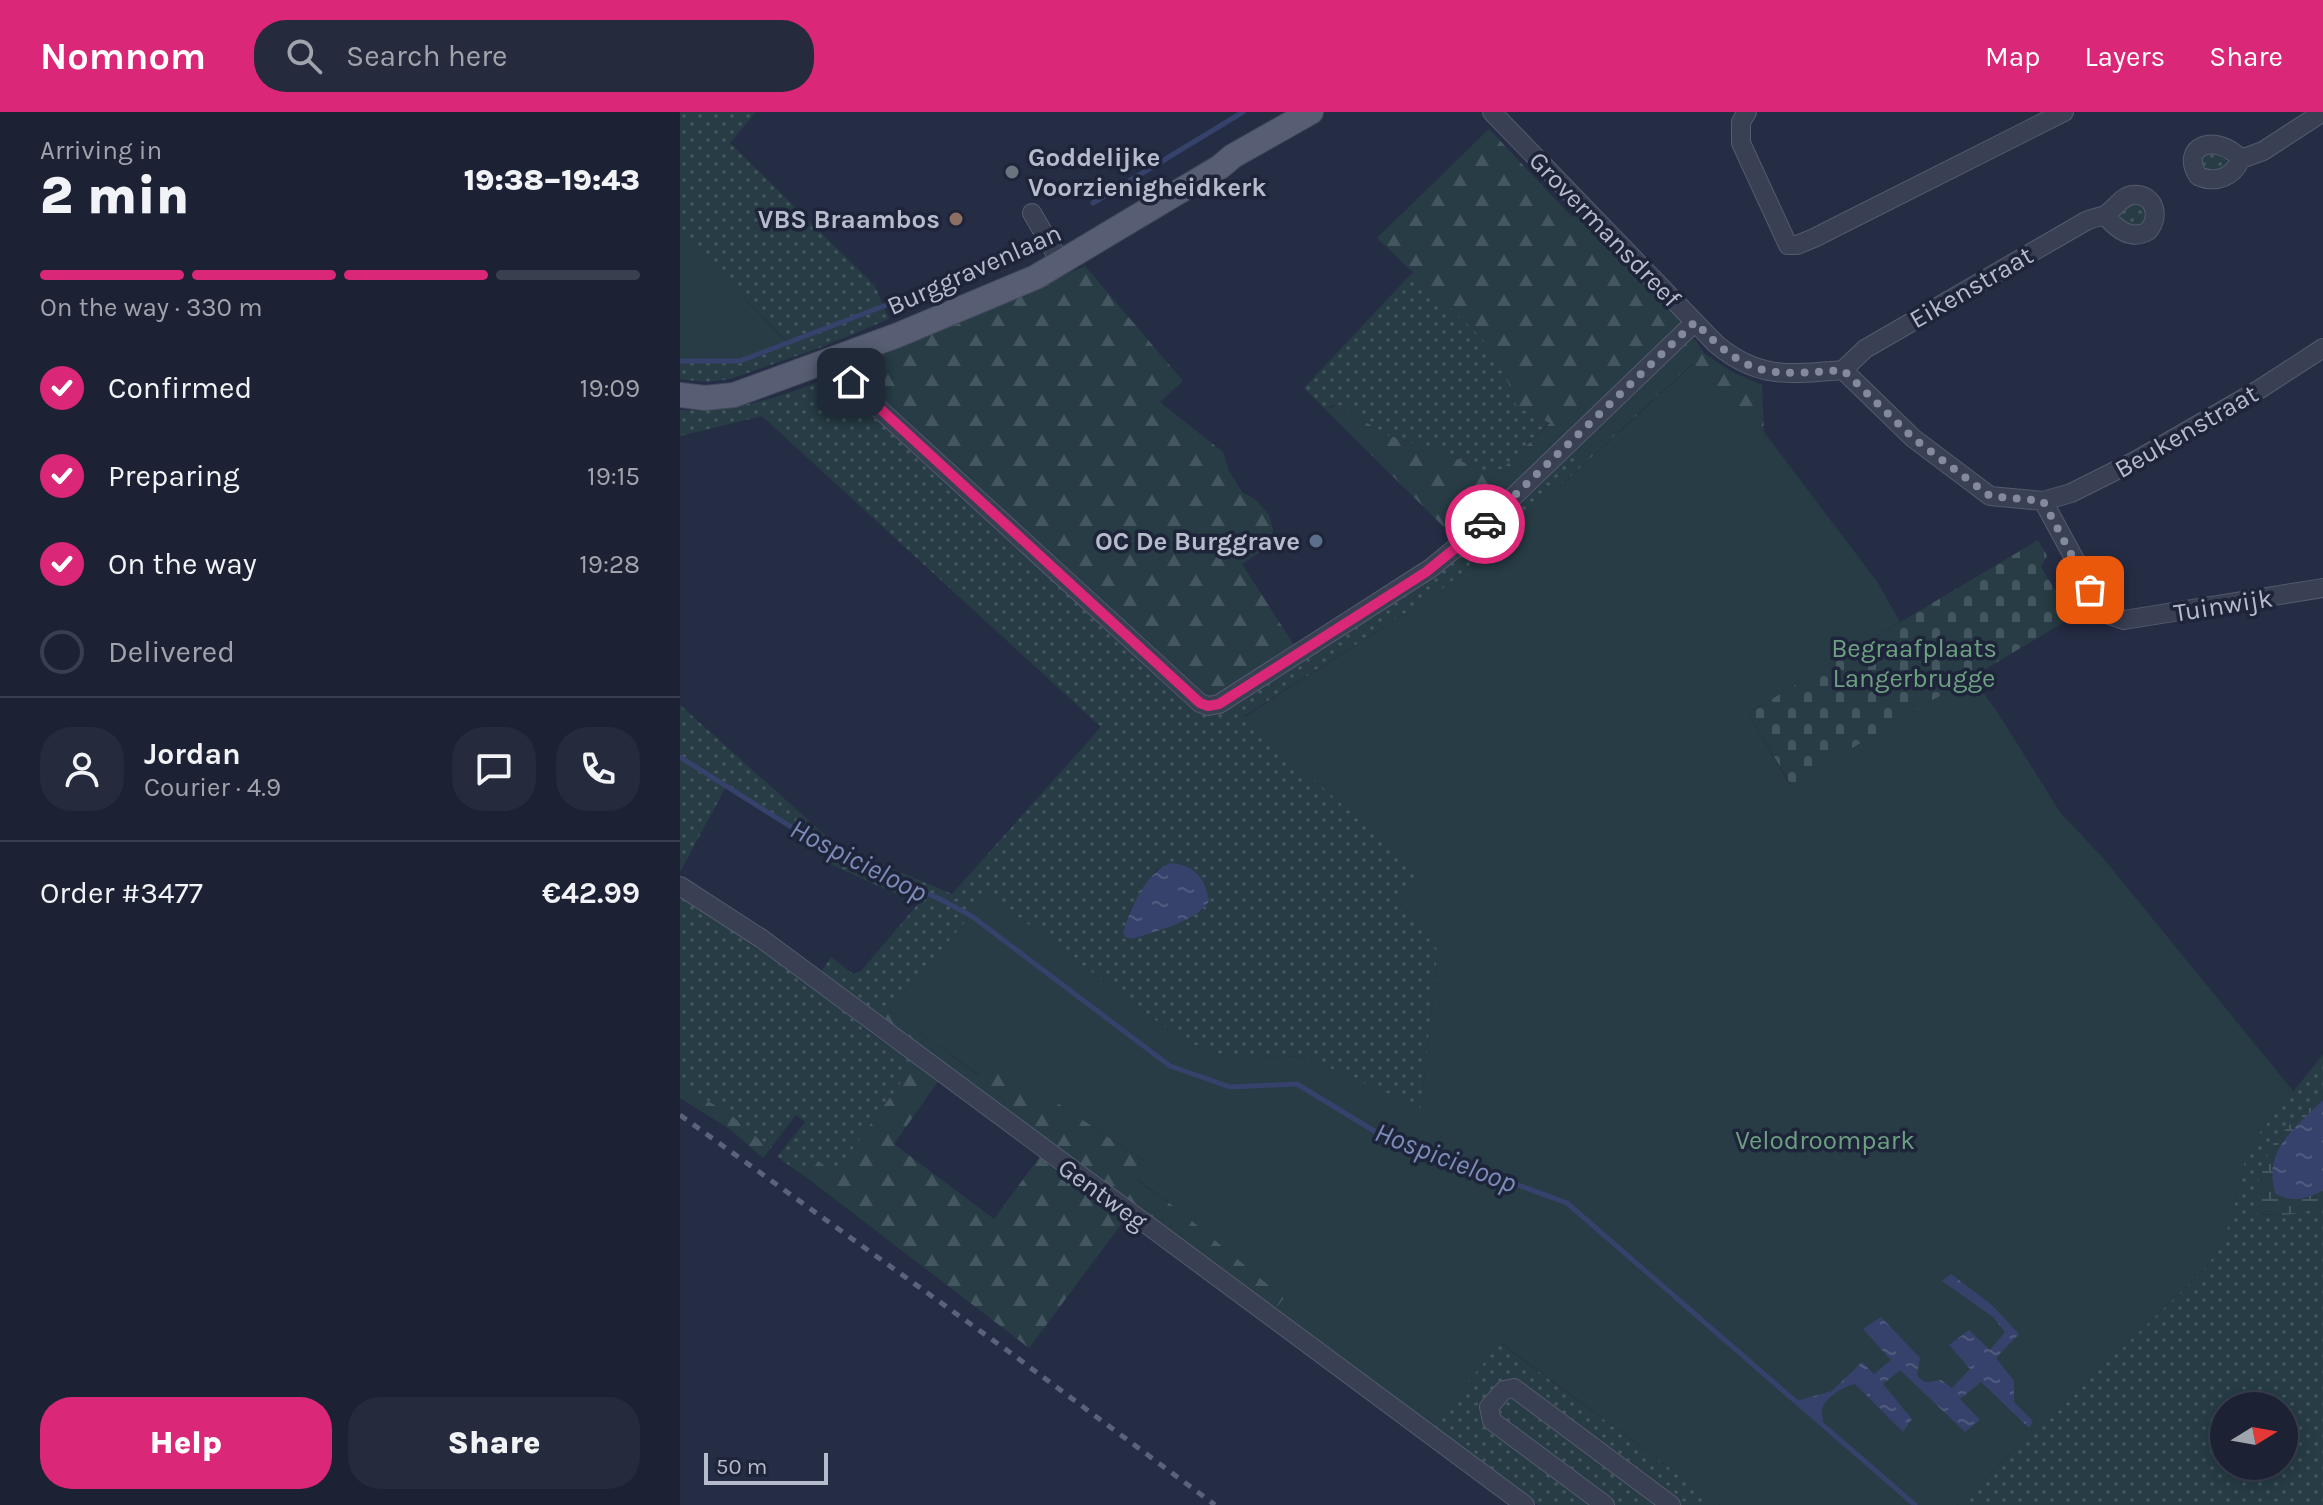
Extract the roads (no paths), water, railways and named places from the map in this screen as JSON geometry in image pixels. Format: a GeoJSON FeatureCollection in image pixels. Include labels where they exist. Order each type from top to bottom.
{"type":"FeatureCollection","features":[{"type":"Feature","properties":{"kind":"main road","name":"Burggravenlaan"},"geometry":{"type":"LineString","coordinates":[[680,395],[705,398],[734,395],[828,362],[1036,277],[1220,167],[1233,156],[1311,112]]}},
{"type":"Feature","properties":{"kind":"street","name":"Grovermansdreef"},"geometry":{"type":"LineString","coordinates":[[828,362],[1200,703],[1208,706],[1219,704],[1426,572],[1488,521],[1695,322],[1492,112]]}},
{"type":"Feature","properties":{"kind":"street"},"geometry":{"type":"LineString","coordinates":[[1747,112],[1741,122],[1741,143],[1788,245],[1797,245],[2064,112]]}},
{"type":"Feature","properties":{"kind":"street"},"geometry":{"type":"LineString","coordinates":[[2241,159],[2263,151],[2323,112]]}},
{"type":"Feature","properties":{"kind":"street"},"geometry":{"type":"LineString","coordinates":[[1032,213],[1061,263]]}},
{"type":"Feature","properties":{"kind":"street","name":"Eikenstraat"},"geometry":{"type":"LineString","coordinates":[[1843,370],[1865,349],[2086,221],[2105,215]]}},
{"type":"Feature","properties":{"kind":"street"},"geometry":{"type":"LineString","coordinates":[[1695,322],[1731,357],[1759,370],[1798,375],[1843,370]]}},
{"type":"Feature","properties":{"kind":"street","name":"Beukenstraat"},"geometry":{"type":"LineString","coordinates":[[1843,370],[1913,438],[1990,496],[2043,501],[2071,493],[2135,461],[2260,389],[2323,348]]}},
{"type":"Feature","properties":{"kind":"street","name":"Tuinwijk"},"geometry":{"type":"LineString","coordinates":[[2043,501],[2104,613],[2124,620],[2323,588]]}},
{"type":"Feature","properties":{"kind":"street","name":"Gentweg"},"geometry":{"type":"LineString","coordinates":[[680,886],[762,939],[1525,1505]]}},
{"type":"Feature","properties":{"kind":"street"},"geometry":{"type":"LineString","coordinates":[[1605,1505],[1492,1421],[1489,1407],[1504,1390],[1514,1388],[1671,1505]]}},
{"type":"Feature","properties":{"kind":"water"},"geometry":{"type":"Polygon","coordinates":[[[1170,863],[1186,866],[1197,874],[1205,885],[1209,901],[1203,909],[1174,925],[1133,939],[1125,937],[1126,923],[1140,893],[1153,875],[1170,863]]]}},
{"type":"Feature","properties":{"kind":"water"},"geometry":{"type":"Polygon","coordinates":[[[2323,1100],[2323,1191],[2300,1199],[2276,1194],[2273,1165],[2277,1152],[2292,1130],[2323,1100]]]}},
{"type":"Feature","properties":{"kind":"water"},"geometry":{"type":"Polygon","coordinates":[[[1951,1274],[1992,1305],[2019,1334],[1996,1358],[2014,1381],[2014,1402],[2033,1421],[2029,1428],[1981,1382],[1960,1399],[1980,1420],[1965,1432],[1900,1370],[1883,1384],[1912,1419],[1903,1432],[1855,1384],[1827,1401],[1822,1410],[1824,1425],[1796,1401],[1832,1391],[1862,1362],[1874,1374],[1891,1360],[1863,1329],[1881,1317],[1920,1358],[1917,1375],[1923,1381],[1941,1380],[1952,1388],[1970,1369],[1949,1345],[1969,1330],[1990,1350],[2005,1332],[1993,1317],[1942,1281],[1951,1274]]]}},
{"type":"Feature","properties":{"kind":"waterway"},"geometry":{"type":"LineString","coordinates":[[1093,203],[1243,112]]}},
{"type":"Feature","properties":{"kind":"waterway"},"geometry":{"type":"LineString","coordinates":[[680,361],[740,361],[991,265],[1015,250]]}},
{"type":"Feature","properties":{"kind":"waterway","name":"Hospicieloop"},"geometry":{"type":"LineString","coordinates":[[680,757],[831,852],[942,900],[973,917],[1170,1066],[1230,1087],[1297,1084],[1379,1134],[1567,1203],[1915,1505]]}},
{"type":"Feature","properties":{"kind":"railway"},"geometry":{"type":"LineString","coordinates":[[680,1115],[1008,1351],[1215,1505]]}},
{"type":"Feature","properties":{"kind":"place","name":"Goddelijke Voorzienigheidkerk"},"geometry":{"type":"Point","coordinates":[1012,172]}},
{"type":"Feature","properties":{"kind":"place","name":"VBS Braambos"},"geometry":{"type":"Point","coordinates":[956,219]}},
{"type":"Feature","properties":{"kind":"place","name":"OC De Burggrave"},"geometry":{"type":"Point","coordinates":[1316,541]}},
{"type":"Feature","properties":{"kind":"park label","name":"Begraafplaats Langerbrugge"},"geometry":{"type":"Point","coordinates":[1914,663]}},
{"type":"Feature","properties":{"kind":"park label","name":"Velodroompark"},"geometry":{"type":"Point","coordinates":[1825,1140]}}]}
